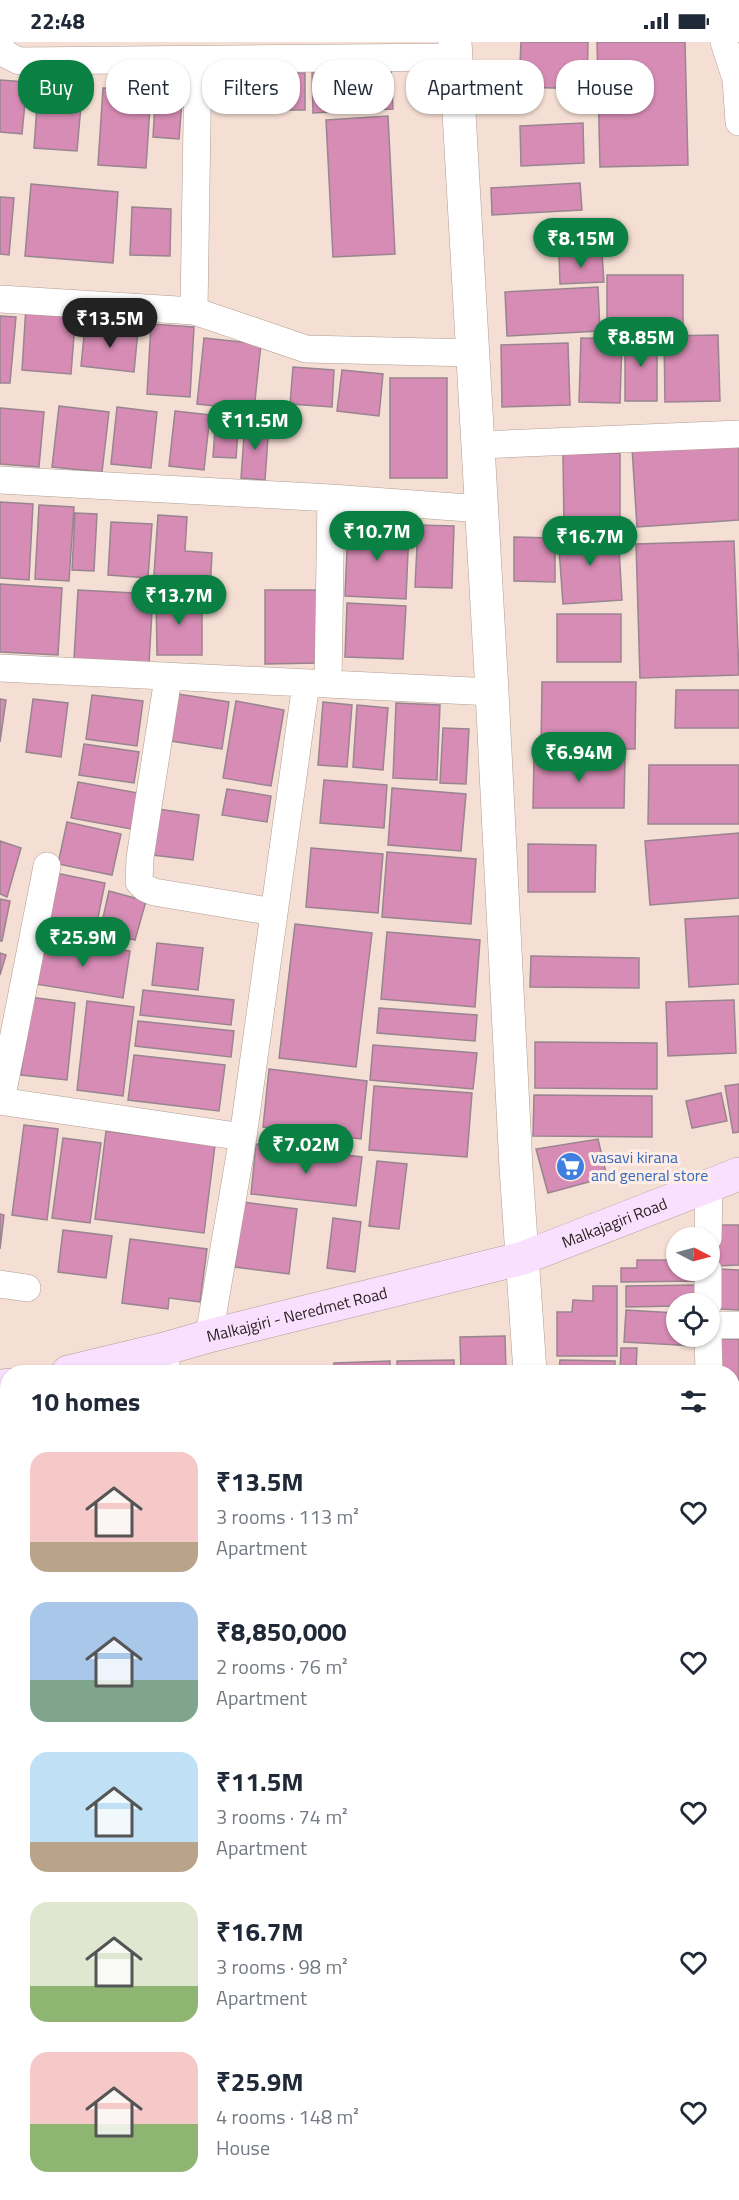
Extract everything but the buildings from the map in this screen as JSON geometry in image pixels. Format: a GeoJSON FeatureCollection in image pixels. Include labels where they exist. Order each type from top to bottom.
{"type":"FeatureCollection","features":[{"type":"Feature","properties":{"kind":"main road","name":"Malkajagiri Road"},"geometry":{"type":"LineString","coordinates":[[523,1258],[739,1174]]}},
{"type":"Feature","properties":{"kind":"main road","name":"Malkajgiri - Neredmet Road"},"geometry":{"type":"LineString","coordinates":[[130,1365],[165,1361],[208,1335],[523,1258]]}},
{"type":"Feature","properties":{"kind":"street"},"geometry":{"type":"LineString","coordinates":[[0,48],[7,55],[19,61],[198,60],[455,49],[492,692],[516,1168],[530,1365]]}},
{"type":"Feature","properties":{"kind":"street"},"geometry":{"type":"LineString","coordinates":[[194,311],[198,60]]}},
{"type":"Feature","properties":{"kind":"street"},"geometry":{"type":"LineString","coordinates":[[733,62],[739,122]]}},
{"type":"Feature","properties":{"kind":"street"},"geometry":{"type":"LineString","coordinates":[[0,298],[194,311],[306,349],[473,353]]}},
{"type":"Feature","properties":{"kind":"street"},"geometry":{"type":"LineString","coordinates":[[478,445],[739,434]]}},
{"type":"Feature","properties":{"kind":"street"},"geometry":{"type":"LineString","coordinates":[[0,480],[331,498],[482,509]]}},
{"type":"Feature","properties":{"kind":"street"},"geometry":{"type":"LineString","coordinates":[[208,1335],[243,1137],[274,912],[317,683],[331,498]]}},
{"type":"Feature","properties":{"kind":"street"},"geometry":{"type":"LineString","coordinates":[[0,668],[168,678],[492,692]]}},
{"type":"Feature","properties":{"kind":"street"},"geometry":{"type":"LineString","coordinates":[[168,678],[140,858],[139,882],[154,892],[274,912]]}},
{"type":"Feature","properties":{"kind":"street"},"geometry":{"type":"LineString","coordinates":[[47,866],[1,1101],[243,1137]]}},
{"type":"Feature","properties":{"kind":"street"},"geometry":{"type":"LineString","coordinates":[[708,1227],[709,1187]]}},
{"type":"Feature","properties":{"kind":"street"},"geometry":{"type":"LineString","coordinates":[[0,1284],[27,1288]]}},
{"type":"Feature","properties":{"kind":"street"},"geometry":{"type":"LineString","coordinates":[[720,1325],[739,1325]]}},
{"type":"Feature","properties":{"kind":"street"},"geometry":{"type":"LineString","coordinates":[[709,1347],[710,1365]]}},
{"type":"Feature","properties":{"kind":"place","name":"vasavi kirana and general store"},"geometry":{"type":"Point","coordinates":[570,1166]}}]}
